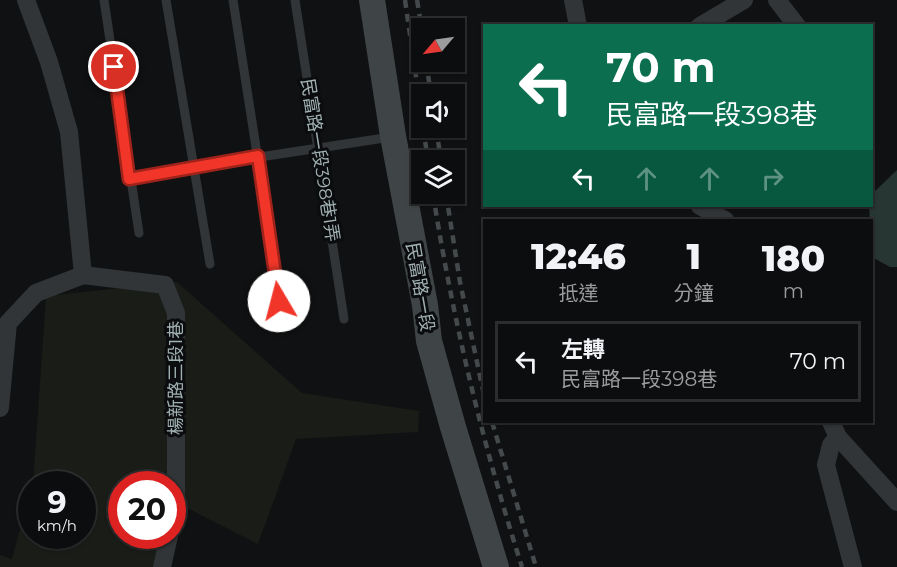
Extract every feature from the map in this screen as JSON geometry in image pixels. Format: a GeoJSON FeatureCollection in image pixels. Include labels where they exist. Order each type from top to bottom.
{"type":"FeatureCollection","features":[{"type":"Feature","properties":{"kind":"street"},"geometry":{"type":"LineString","coordinates":[[0,408],[8,322],[36,293],[83,275],[69,132],[50,63],[26,0]]}},
{"type":"Feature","properties":{"kind":"street","name":"民富路一段"},"geometry":{"type":"LineString","coordinates":[[372,0],[393,136],[434,359],[496,567]]}},
{"type":"Feature","properties":{"kind":"street"},"geometry":{"type":"LineString","coordinates":[[573,0],[578,24]]}},
{"type":"Feature","properties":{"kind":"street"},"geometry":{"type":"LineString","coordinates":[[703,24],[744,0]]}},
{"type":"Feature","properties":{"kind":"street"},"geometry":{"type":"LineString","coordinates":[[777,0],[795,24]]}},
{"type":"Feature","properties":{"kind":"street"},"geometry":{"type":"LineString","coordinates":[[702,207],[723,219]]}},
{"type":"Feature","properties":{"kind":"street","name":"楊新路三段1巷"},"geometry":{"type":"LineString","coordinates":[[83,275],[165,285],[176,314],[176,471]]}},
{"type":"Feature","properties":{"kind":"street"},"geometry":{"type":"LineString","coordinates":[[834,429],[897,502]]}},
{"type":"Feature","properties":{"kind":"street"},"geometry":{"type":"LineString","coordinates":[[834,429],[826,465],[853,567]]}},
{"type":"Feature","properties":{"kind":"street"},"geometry":{"type":"LineString","coordinates":[[162,567],[166,549]]}},
{"type":"Feature","properties":{"kind":"lane"},"geometry":{"type":"LineString","coordinates":[[104,0],[129,179],[139,233]]}},
{"type":"Feature","properties":{"kind":"lane"},"geometry":{"type":"LineString","coordinates":[[166,0],[210,264]]}},
{"type":"Feature","properties":{"kind":"lane"},"geometry":{"type":"LineString","coordinates":[[233,0],[279,301]]}},
{"type":"Feature","properties":{"kind":"lane","name":"民富路一段398巷1弄"},"geometry":{"type":"LineString","coordinates":[[295,0],[344,319]]}},
{"type":"Feature","properties":{"kind":"lane"},"geometry":{"type":"LineString","coordinates":[[129,179],[194,166],[393,136]]}},
{"type":"Feature","properties":{"kind":"shaded area"},"geometry":{"type":"Polygon","coordinates":[[[897,170],[897,267],[890,267],[873,258],[873,219],[870,219],[869,207],[873,207],[873,193],[897,170]]]}},
{"type":"Feature","properties":{"kind":"shaded area"},"geometry":{"type":"Polygon","coordinates":[[[177,282],[302,393],[419,411],[418,432],[296,439],[258,544],[186,508],[186,471],[108,471],[108,549],[174,549],[171,567],[0,567],[0,555],[12,559],[18,537],[18,549],[96,549],[96,471],[34,471],[46,296],[177,282]]]}},
{"type":"Feature","properties":{"kind":"railway"},"geometry":{"type":"LineString","coordinates":[[405,0],[417,84]]}},
{"type":"Feature","properties":{"kind":"railway"},"geometry":{"type":"LineString","coordinates":[[417,0],[420,18]]}},
{"type":"Feature","properties":{"kind":"railway"},"geometry":{"type":"LineString","coordinates":[[428,72],[429,84]]}},
{"type":"Feature","properties":{"kind":"railway"},"geometry":{"type":"LineString","coordinates":[[425,138],[426,150]]}},
{"type":"Feature","properties":{"kind":"railway"},"geometry":{"type":"LineString","coordinates":[[438,138],[439,150]]}},
{"type":"Feature","properties":{"kind":"railway"},"geometry":{"type":"LineString","coordinates":[[435,204],[470,382],[494,475],[522,567]]}},
{"type":"Feature","properties":{"kind":"railway"},"geometry":{"type":"LineString","coordinates":[[448,204],[460,282],[483,390]]}},
{"type":"Feature","properties":{"kind":"railway"},"geometry":{"type":"LineString","coordinates":[[492,423],[536,567]]}},
{"type":"Feature","properties":{"kind":"route"},"geometry":{"type":"LineString","coordinates":[[114,67],[129,179],[258,156],[279,301]]}}]}
